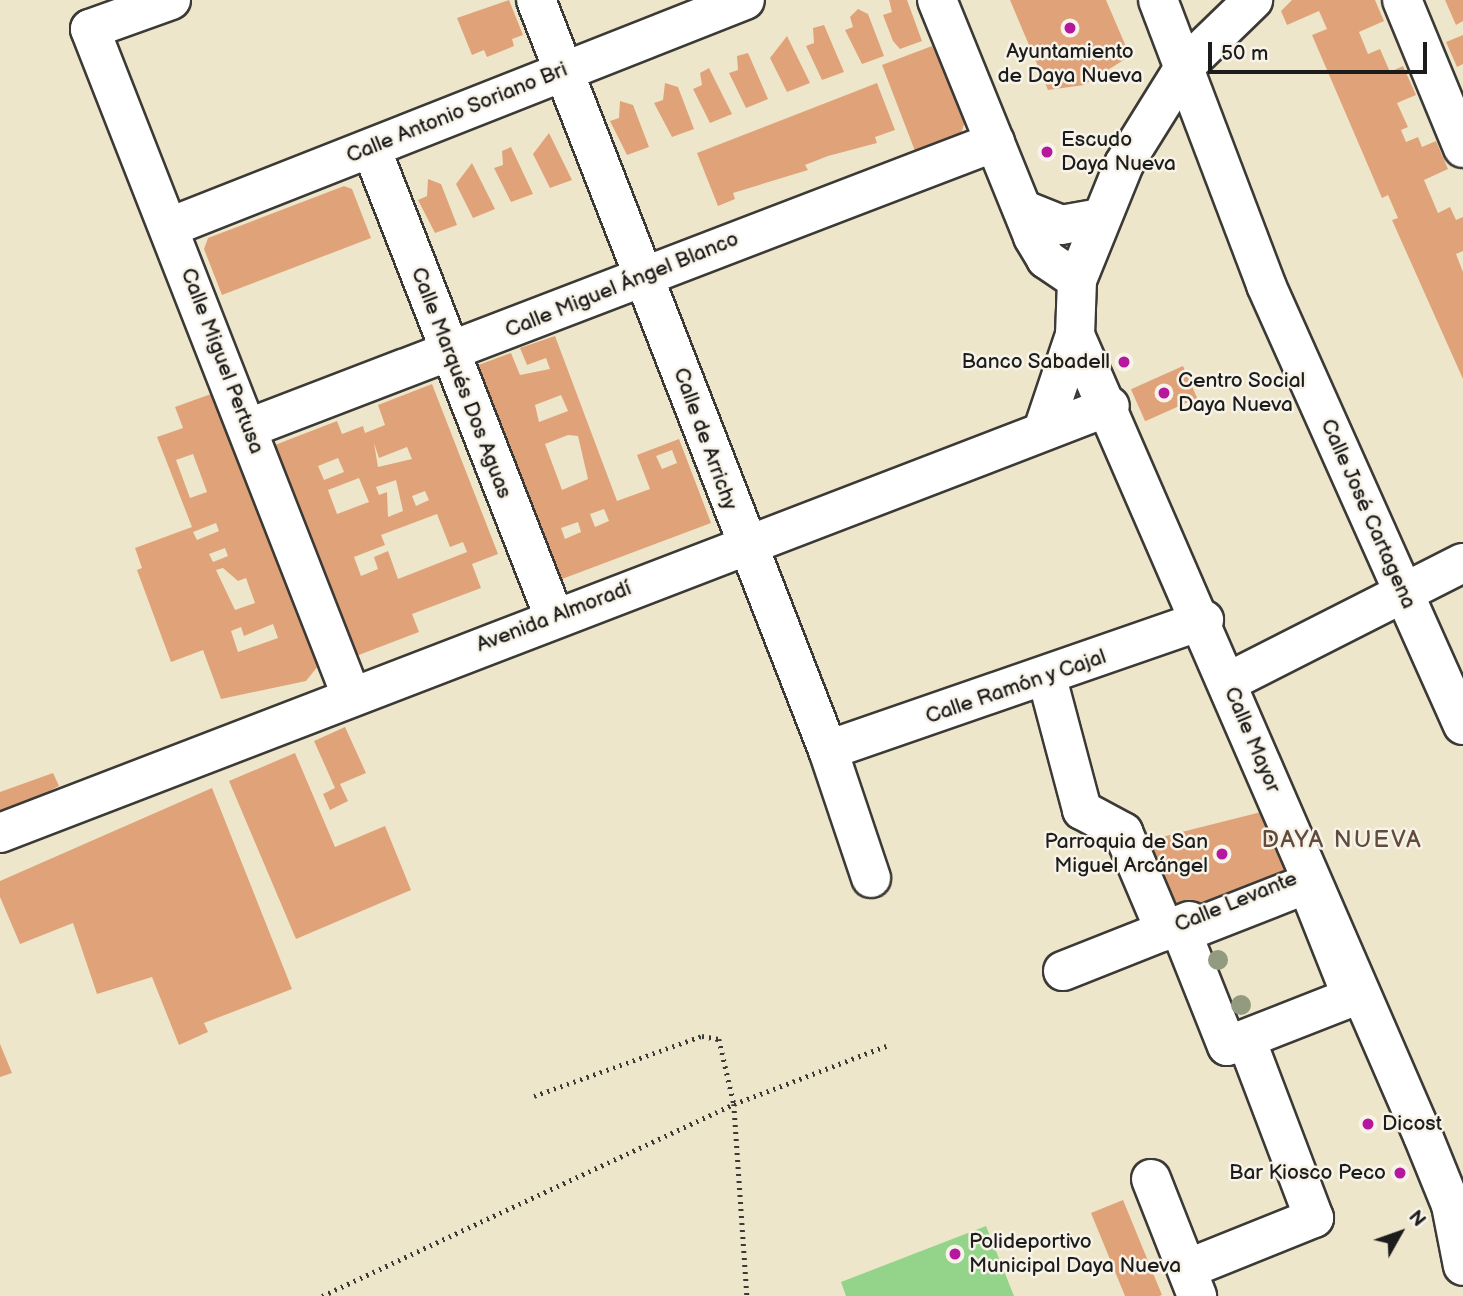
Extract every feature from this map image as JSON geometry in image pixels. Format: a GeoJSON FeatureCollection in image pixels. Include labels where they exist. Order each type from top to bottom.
{"type":"FeatureCollection","features":[{"type":"Feature","properties":{"kind":"street","name":"Calle Miguel Pertusa"},"geometry":{"type":"LineString","coordinates":[[171,0],[90,29],[170,227],[351,695]]}},
{"type":"Feature","properties":{"kind":"street","name":"Calle de Arrichy"},"geometry":{"type":"LineString","coordinates":[[536,0],[644,274],[745,544],[828,750],[871,878]]}},
{"type":"Feature","properties":{"kind":"street","name":"Calle Antonio Soriano Bri"},"geometry":{"type":"LineString","coordinates":[[170,227],[745,0]]}},
{"type":"Feature","properties":{"kind":"street"},"geometry":{"type":"LineString","coordinates":[[937,0],[1046,259],[1077,280]]}},
{"type":"Feature","properties":{"kind":"street","name":"Calle José Cartagena"},"geometry":{"type":"LineString","coordinates":[[1158,0],[1266,285],[1463,725]]}},
{"type":"Feature","properties":{"kind":"street"},"geometry":{"type":"LineString","coordinates":[[1043,430],[1075,335],[1077,280],[1124,164],[1185,66],[1253,0]]}},
{"type":"Feature","properties":{"kind":"street"},"geometry":{"type":"LineString","coordinates":[[1402,0],[1463,148]]}},
{"type":"Feature","properties":{"kind":"street","name":"Calle Miguel Ángel Blanco"},"geometry":{"type":"LineString","coordinates":[[248,428],[447,354],[644,274],[996,142]]}},
{"type":"Feature","properties":{"kind":"street","name":"Calle Marqués Dos Aguas"},"geometry":{"type":"LineString","coordinates":[[371,148],[447,354],[554,617]]}},
{"type":"Feature","properties":{"kind":"street"},"geometry":{"type":"LineString","coordinates":[[1027,211],[1061,225],[1100,218]]}},
{"type":"Feature","properties":{"kind":"street","name":"Calle Mayor"},"geometry":{"type":"LineString","coordinates":[[1075,335],[1110,406],[1203,620],[1308,874],[1457,1202],[1463,1266]]}},
{"type":"Feature","properties":{"kind":"street","name":"Avenida Almoradí"},"geometry":{"type":"LineString","coordinates":[[0,833],[351,695],[1110,406]]}},
{"type":"Feature","properties":{"kind":"street"},"geometry":{"type":"LineString","coordinates":[[1228,681],[1463,563]]}},
{"type":"Feature","properties":{"kind":"street","name":"Calle Ramón y Cajal"},"geometry":{"type":"LineString","coordinates":[[828,750],[1047,678],[1203,620]]}},
{"type":"Feature","properties":{"kind":"street","name":"Calle Levante"},"geometry":{"type":"LineString","coordinates":[[1047,678],[1082,810],[1123,832],[1165,931]]}},
{"type":"Feature","properties":{"kind":"street","name":"Calle Levante"},"geometry":{"type":"LineString","coordinates":[[1062,971],[1308,874]]}},
{"type":"Feature","properties":{"kind":"street"},"geometry":{"type":"LineString","coordinates":[[1307,884],[1352,997],[1246,1039],[1227,1046],[1182,933],[1307,884]]}},
{"type":"Feature","properties":{"kind":"street"},"geometry":{"type":"LineString","coordinates":[[1152,1179],[1192,1283],[1314,1218],[1246,1039]]}},
{"type":"Feature","properties":{"kind":"path"},"geometry":{"type":"LineString","coordinates":[[534,1096],[713,1035],[724,1049],[734,1104],[747,1296]]}},
{"type":"Feature","properties":{"kind":"path"},"geometry":{"type":"LineString","coordinates":[[322,1296],[734,1104],[886,1046]]}},
{"type":"Feature","properties":{"kind":"green space","name":"Polideportivo Municipal Daya Nueva"},"geometry":{"type":"Polygon","coordinates":[[[986,1226],[1014,1296],[846,1296],[841,1282],[986,1226]]]}},
{"type":"Feature","properties":{"kind":"building"},"geometry":{"type":"Polygon","coordinates":[[[509,0],[523,35],[512,39],[514,46],[487,57],[484,50],[472,55],[457,18],[509,0]]]}},
{"type":"Feature","properties":{"kind":"building"},"geometry":{"type":"Polygon","coordinates":[[[889,0],[907,0],[922,41],[900,49],[893,41],[883,15],[892,12],[889,0]]]}},
{"type":"Feature","properties":{"kind":"building","name":"Ayuntamiento de Daya Nueva"},"geometry":{"type":"Polygon","coordinates":[[[1010,0],[1106,0],[1130,56],[1084,85],[1048,90],[1010,0]]]}},
{"type":"Feature","properties":{"kind":"building"},"geometry":{"type":"Polygon","coordinates":[[[1292,0],[1375,0],[1384,21],[1359,32],[1368,54],[1380,49],[1390,72],[1403,66],[1416,95],[1397,103],[1408,127],[1401,130],[1406,142],[1418,137],[1422,147],[1436,141],[1448,169],[1424,180],[1438,213],[1450,207],[1456,220],[1463,217],[1463,251],[1456,254],[1463,272],[1463,379],[1392,220],[1398,218],[1388,195],[1382,198],[1312,35],[1327,29],[1319,11],[1287,25],[1281,11],[1292,0]]]}},
{"type":"Feature","properties":{"kind":"building"},"geometry":{"type":"Polygon","coordinates":[[[1445,0],[1463,0],[1463,21],[1456,25],[1445,0]]]}},
{"type":"Feature","properties":{"kind":"building"},"geometry":{"type":"Polygon","coordinates":[[[858,9],[868,14],[884,56],[862,64],[845,30],[853,27],[850,17],[858,9]]]}},
{"type":"Feature","properties":{"kind":"building"},"geometry":{"type":"Polygon","coordinates":[[[824,25],[844,72],[822,80],[806,46],[814,43],[813,28],[824,25]]]}},
{"type":"Feature","properties":{"kind":"building"},"geometry":{"type":"Polygon","coordinates":[[[1463,35],[1463,64],[1457,67],[1446,42],[1463,35]]]}},
{"type":"Feature","properties":{"kind":"building"},"geometry":{"type":"Polygon","coordinates":[[[787,36],[810,83],[787,92],[770,58],[787,36]]]}},
{"type":"Feature","properties":{"kind":"building"},"geometry":{"type":"Polygon","coordinates":[[[932,46],[966,118],[961,134],[915,151],[882,65],[932,46]]]}},
{"type":"Feature","properties":{"kind":"building"},"geometry":{"type":"Polygon","coordinates":[[[748,53],[768,99],[746,108],[729,73],[738,70],[737,56],[748,53]]]}},
{"type":"Feature","properties":{"kind":"building"},"geometry":{"type":"Polygon","coordinates":[[[709,68],[732,114],[710,123],[693,89],[702,85],[700,73],[709,68]]]}},
{"type":"Feature","properties":{"kind":"building"},"geometry":{"type":"Polygon","coordinates":[[[665,83],[678,87],[694,129],[672,137],[654,103],[663,100],[665,83]]]}},
{"type":"Feature","properties":{"kind":"building"},"geometry":{"type":"Polygon","coordinates":[[[877,83],[895,130],[875,137],[877,143],[805,165],[808,170],[733,193],[735,199],[718,206],[697,153],[877,83]]]}},
{"type":"Feature","properties":{"kind":"building"},"geometry":{"type":"Polygon","coordinates":[[[620,101],[633,105],[649,147],[627,155],[610,121],[619,118],[620,101]]]}},
{"type":"Feature","properties":{"kind":"building"},"geometry":{"type":"Polygon","coordinates":[[[549,133],[572,180],[550,188],[533,154],[549,133]]]}},
{"type":"Feature","properties":{"kind":"building"},"geometry":{"type":"Polygon","coordinates":[[[511,147],[533,194],[511,202],[494,168],[503,165],[502,151],[511,147]]]}},
{"type":"Feature","properties":{"kind":"building"},"geometry":{"type":"Polygon","coordinates":[[[472,163],[495,209],[473,218],[456,184],[472,163]]]}},
{"type":"Feature","properties":{"kind":"building"},"geometry":{"type":"Polygon","coordinates":[[[428,179],[441,184],[457,225],[435,233],[418,200],[427,196],[428,179]]]}},
{"type":"Feature","properties":{"kind":"building"},"geometry":{"type":"Polygon","coordinates":[[[344,186],[352,189],[371,238],[222,295],[204,249],[208,238],[344,186]]]}},
{"type":"Feature","properties":{"kind":"building"},"geometry":{"type":"Polygon","coordinates":[[[555,336],[617,501],[650,489],[637,455],[679,439],[711,523],[554,582],[473,367],[511,353],[520,375],[550,369],[546,358],[527,365],[520,348],[555,336]],[[561,395],[535,405],[539,422],[568,411],[561,395]],[[568,435],[545,444],[562,490],[588,479],[578,436],[568,435]],[[672,450],[656,456],[662,469],[677,463],[672,450]],[[604,509],[590,514],[595,527],[609,521],[604,509]],[[578,522],[561,528],[565,539],[581,532],[578,522]]]}},
{"type":"Feature","properties":{"kind":"building","name":"Centro Social Daya Nueva"},"geometry":{"type":"Polygon","coordinates":[[[1183,366],[1197,398],[1145,421],[1131,389],[1183,366]]]}},
{"type":"Feature","properties":{"kind":"building"},"geometry":{"type":"Polygon","coordinates":[[[432,384],[498,554],[472,564],[481,588],[412,614],[419,632],[356,656],[275,445],[337,421],[342,434],[363,426],[365,433],[385,425],[378,405],[432,384]],[[374,443],[378,467],[412,459],[407,447],[379,458],[374,443]],[[338,458],[318,466],[324,480],[344,472],[338,458]],[[359,478],[328,490],[337,514],[369,502],[359,478]],[[396,480],[376,487],[379,495],[387,492],[388,517],[403,511],[396,480]],[[425,491],[412,496],[416,506],[429,500],[425,491]],[[437,514],[381,535],[385,545],[354,557],[361,576],[378,569],[374,557],[388,551],[398,579],[467,552],[463,542],[450,547],[437,514]]]}},
{"type":"Feature","properties":{"kind":"building"},"geometry":{"type":"Polygon","coordinates":[[[211,394],[318,666],[306,681],[221,699],[203,650],[171,662],[137,570],[142,568],[135,548],[192,527],[157,437],[183,428],[175,407],[211,394]],[[193,454],[176,460],[190,498],[207,492],[193,454]],[[216,523],[193,532],[197,540],[219,531],[216,523]],[[225,548],[209,554],[213,562],[228,556],[225,548]],[[223,568],[216,570],[235,610],[255,603],[246,578],[238,581],[223,568]],[[273,624],[244,636],[241,627],[231,631],[238,652],[278,638],[273,624]]]}},
{"type":"Feature","properties":{"kind":"building"},"geometry":{"type":"Polygon","coordinates":[[[345,727],[366,773],[340,784],[348,801],[330,810],[323,794],[335,788],[314,741],[345,727]]]}},
{"type":"Feature","properties":{"kind":"building"},"geometry":{"type":"Polygon","coordinates":[[[295,753],[335,847],[385,826],[411,890],[296,939],[229,781],[295,753]]]}},
{"type":"Feature","properties":{"kind":"building"},"geometry":{"type":"Polygon","coordinates":[[[53,773],[59,786],[0,816],[0,792],[53,773]]]}},
{"type":"Feature","properties":{"kind":"building"},"geometry":{"type":"Polygon","coordinates":[[[212,788],[292,989],[204,1023],[208,1032],[179,1045],[152,977],[97,994],[73,923],[20,944],[0,897],[0,881],[212,788]]]}},
{"type":"Feature","properties":{"kind":"building","name":"Parroquia de San Miguel Arcángel"},"geometry":{"type":"Polygon","coordinates":[[[1273,809],[1294,867],[1180,915],[1150,840],[1273,809]]]}},
{"type":"Feature","properties":{"kind":"building"},"geometry":{"type":"Polygon","coordinates":[[[0,1044],[12,1073],[0,1077],[0,1044]]]}},
{"type":"Feature","properties":{"kind":"building"},"geometry":{"type":"Polygon","coordinates":[[[1123,1200],[1162,1295],[1125,1296],[1091,1213],[1123,1200]]]}},
{"type":"Feature","properties":{"kind":"place","name":"Ayuntamiento de Daya Nueva"},"geometry":{"type":"Point","coordinates":[1070,28]}},
{"type":"Feature","properties":{"kind":"place","name":"Escudo Daya Nueva"},"geometry":{"type":"Point","coordinates":[1047,152]}},
{"type":"Feature","properties":{"kind":"place","name":"Banco Sabadell"},"geometry":{"type":"Point","coordinates":[1124,362]}},
{"type":"Feature","properties":{"kind":"place","name":"Centro Social Daya Nueva"},"geometry":{"type":"Point","coordinates":[1164,393]}},
{"type":"Feature","properties":{"kind":"place","name":"Parroquia de San Miguel Arcángel"},"geometry":{"type":"Point","coordinates":[1222,854]}},
{"type":"Feature","properties":{"kind":"place","name":"Dicost"},"geometry":{"type":"Point","coordinates":[1368,1124]}},
{"type":"Feature","properties":{"kind":"place","name":"Bar Kiosco Peco"},"geometry":{"type":"Point","coordinates":[1400,1173]}},
{"type":"Feature","properties":{"kind":"place","name":"Polideportivo Municipal Daya Nueva"},"geometry":{"type":"Point","coordinates":[955,1254]}},
{"type":"Feature","properties":{"kind":"district","name":"DAYA NUEVA"},"geometry":{"type":"Point","coordinates":[1342,840]}}]}
